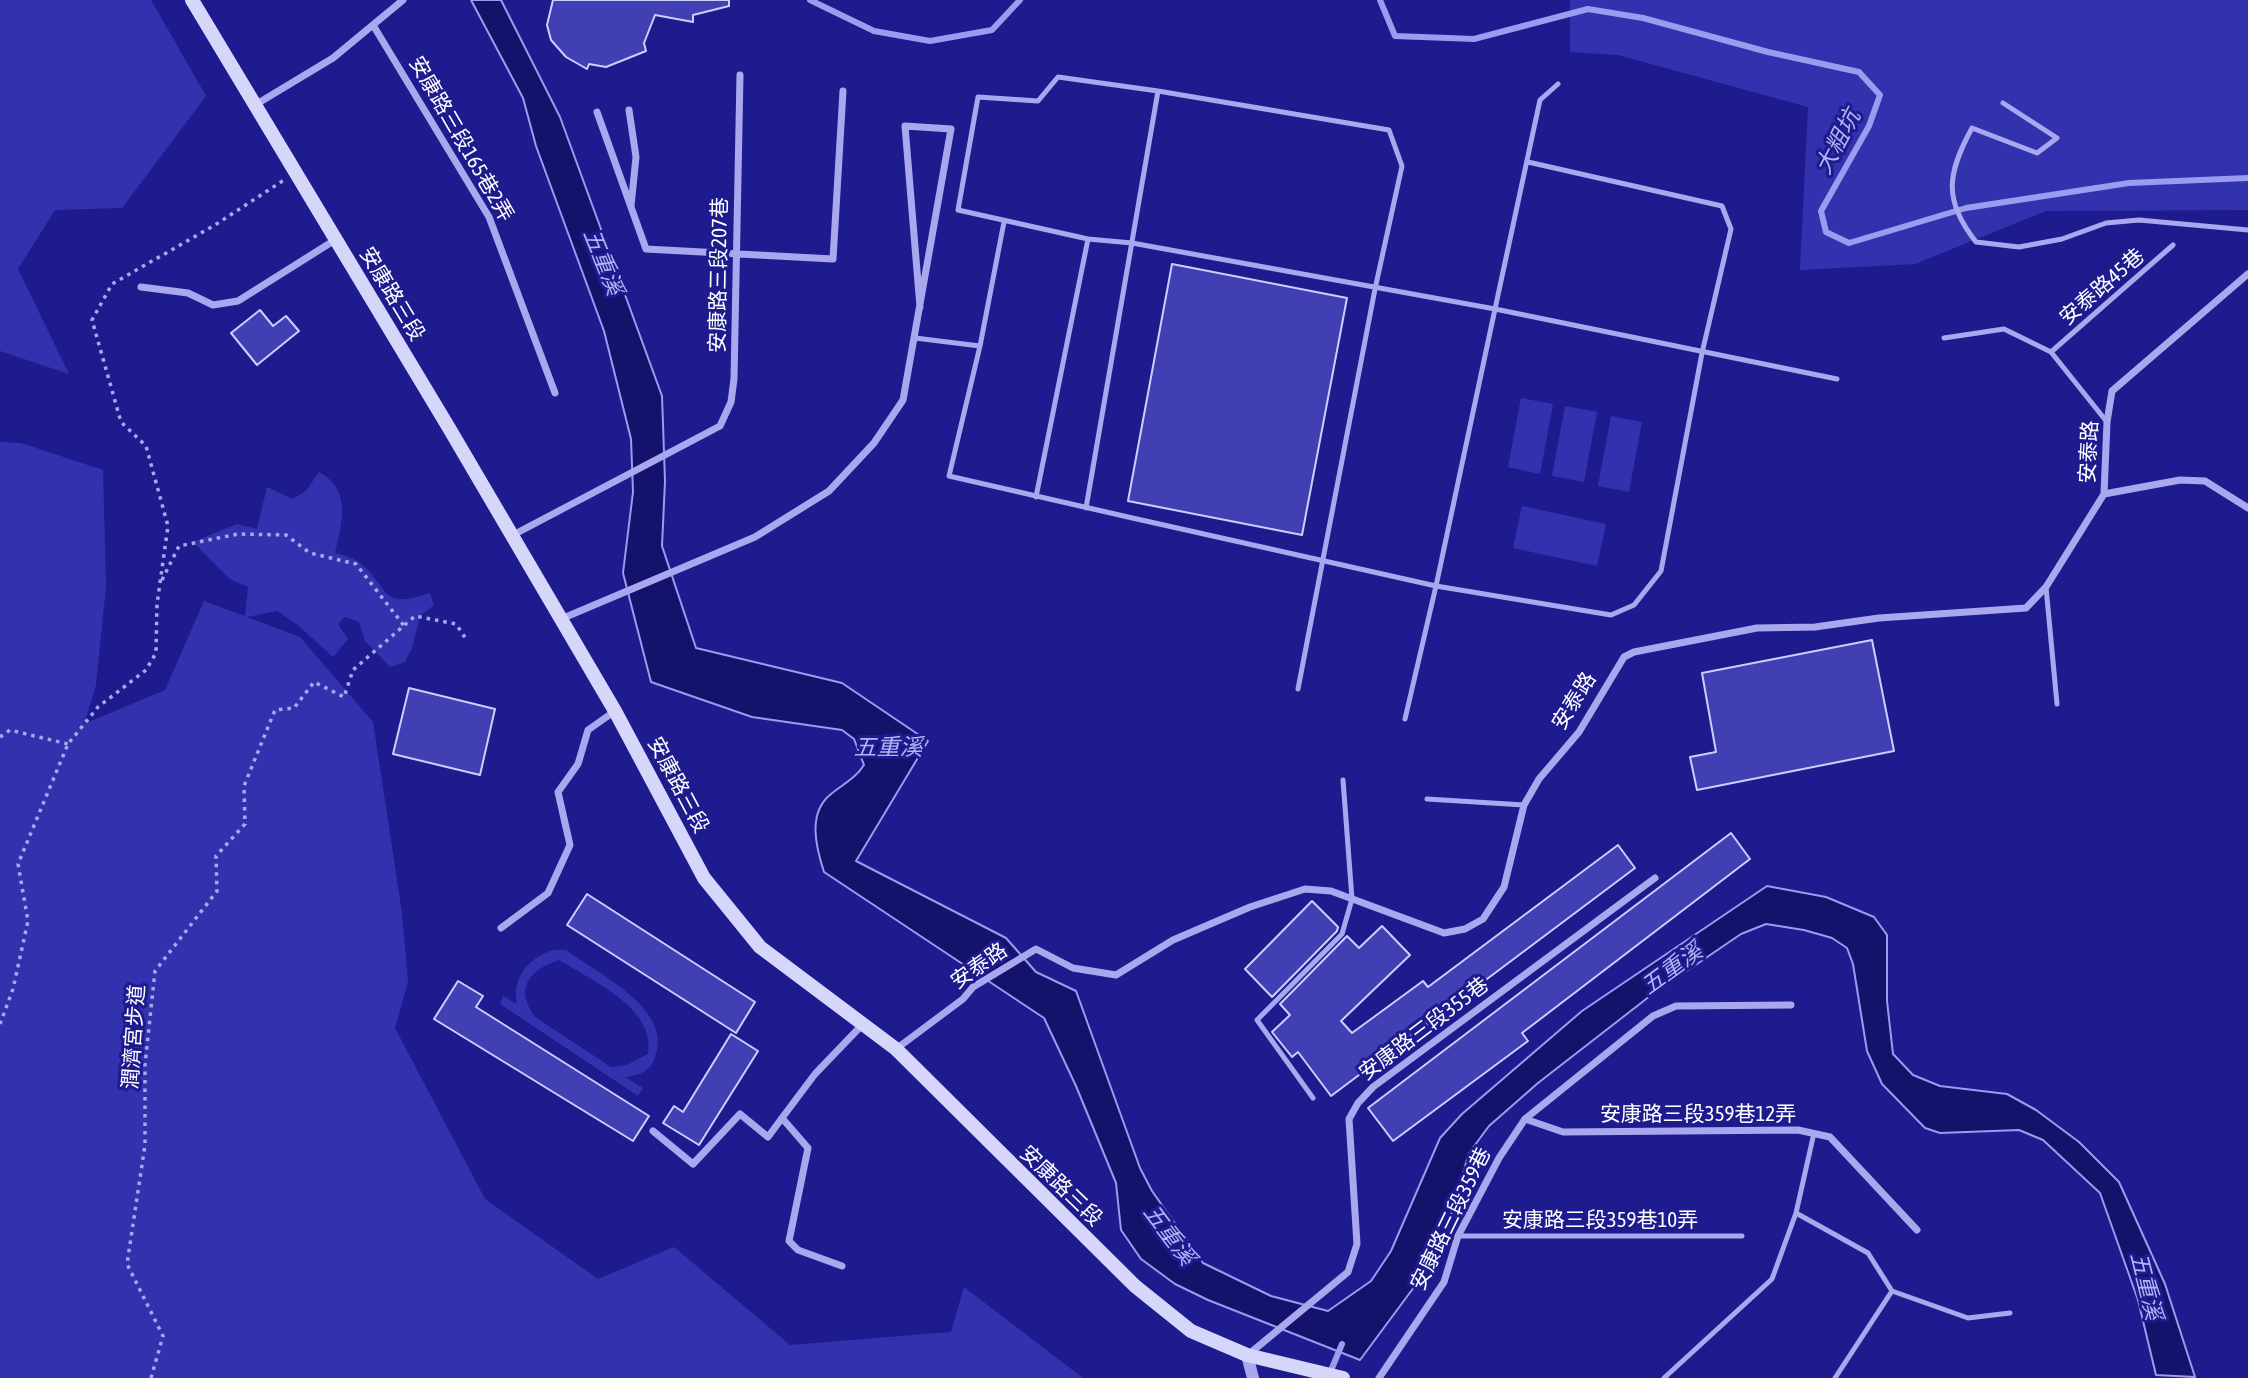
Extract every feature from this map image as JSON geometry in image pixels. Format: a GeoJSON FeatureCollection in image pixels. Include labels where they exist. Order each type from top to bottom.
{"type":"FeatureCollection","features":[{"type":"Feature","properties":{"kind":"main road","name":"安康路三段"},"geometry":{"type":"LineString","coordinates":[[192,0],[615,711],[704,878],[760,947],[896,1049],[1135,1286],[1191,1331],[1247,1356],[1343,1378]]}},
{"type":"Feature","properties":{"kind":"street"},"geometry":{"type":"LineString","coordinates":[[254,106],[332,58],[403,0]]}},
{"type":"Feature","properties":{"kind":"street","name":"安康路三段165巷2弄"},"geometry":{"type":"LineString","coordinates":[[373,25],[489,217],[555,393]]}},
{"type":"Feature","properties":{"kind":"street","name":"安康路三段207巷"},"geometry":{"type":"LineString","coordinates":[[512,536],[720,426],[731,402],[734,379],[740,75]]}},
{"type":"Feature","properties":{"kind":"street"},"geometry":{"type":"LineString","coordinates":[[597,112],[646,248],[736,256],[833,259],[843,90]]}},
{"type":"Feature","properties":{"kind":"street"},"geometry":{"type":"LineString","coordinates":[[629,110],[636,157],[631,210]]}},
{"type":"Feature","properties":{"kind":"street"},"geometry":{"type":"LineString","coordinates":[[561,620],[702,557],[755,537],[830,491],[874,443],[903,400],[915,338],[951,129],[905,126],[920,307]]}},
{"type":"Feature","properties":{"kind":"street"},"geometry":{"type":"LineString","coordinates":[[141,287],[188,293],[213,305],[238,301],[335,240]]}},
{"type":"Feature","properties":{"kind":"street","name":"安泰路"},"geometry":{"type":"LineString","coordinates":[[896,1049],[963,999],[973,986],[1036,949],[1073,968],[1116,975],[1173,940],[1304,889],[1331,891],[1444,933],[1465,929],[1483,919],[1504,887],[1524,805],[1546,771],[1579,732],[1624,657],[1634,652],[1757,628],[1815,627],[1879,618],[2026,608],[2046,587],[2104,494],[2107,422],[2112,391],[2248,274]]}},
{"type":"Feature","properties":{"kind":"street"},"geometry":{"type":"LineString","coordinates":[[2104,494],[2180,480],[2205,481],[2248,508]]}},
{"type":"Feature","properties":{"kind":"street"},"geometry":{"type":"LineString","coordinates":[[501,928],[548,893],[569,845],[558,792],[578,764],[588,730],[615,711]]}},
{"type":"Feature","properties":{"kind":"street","name":"安康路三段355巷"},"geometry":{"type":"LineString","coordinates":[[1247,1356],[1348,1272],[1357,1244],[1349,1119],[1358,1103],[1373,1087],[1656,878]]}},
{"type":"Feature","properties":{"kind":"street","name":"安康路三段359巷"},"geometry":{"type":"LineString","coordinates":[[1379,1378],[1444,1282],[1458,1236],[1499,1158],[1525,1119],[1643,1024],[1676,1006],[1791,1005]]}},
{"type":"Feature","properties":{"kind":"street"},"geometry":{"type":"LineString","coordinates":[[653,1131],[693,1164],[740,1114],[768,1137],[816,1074],[864,1024]]}},
{"type":"Feature","properties":{"kind":"street"},"geometry":{"type":"LineString","coordinates":[[782,1118],[808,1148],[789,1241],[798,1250],[842,1266]]}},
{"type":"Feature","properties":{"kind":"street","name":"安康路三段359巷12弄"},"geometry":{"type":"LineString","coordinates":[[1525,1119],[1563,1132],[1798,1129],[1814,1133],[1830,1138],[1917,1230]]}},
{"type":"Feature","properties":{"kind":"street"},"geometry":{"type":"LineString","coordinates":[[1247,1356],[1253,1378]]}},
{"type":"Feature","properties":{"kind":"lane"},"geometry":{"type":"LineString","coordinates":[[1298,689],[1375,289],[1402,166],[1389,130],[1058,77],[1038,101],[978,97],[958,210],[1088,239],[1132,243],[1375,289],[1495,309],[1837,379]]}},
{"type":"Feature","properties":{"kind":"lane"},"geometry":{"type":"LineString","coordinates":[[1405,719],[1540,100],[1558,84]]}},
{"type":"Feature","properties":{"kind":"lane"},"geometry":{"type":"LineString","coordinates":[[1086,508],[1158,91]]}},
{"type":"Feature","properties":{"kind":"lane"},"geometry":{"type":"LineString","coordinates":[[2003,103],[2057,138],[2037,153],[1972,128],[1961,148],[1952,178],[1951,200],[1960,221],[1976,242],[2019,247],[2062,239],[2106,223],[2139,220],[2248,230]]}},
{"type":"Feature","properties":{"kind":"lane"},"geometry":{"type":"LineString","coordinates":[[1004,222],[980,346],[949,476],[1436,586],[1611,615],[1634,606],[1661,571],[1702,353],[1731,229],[1721,206],[1528,162]]}},
{"type":"Feature","properties":{"kind":"lane"},"geometry":{"type":"LineString","coordinates":[[1036,496],[1088,239]]}},
{"type":"Feature","properties":{"kind":"lane","name":"安泰路45巷"},"geometry":{"type":"LineString","coordinates":[[2052,352],[2173,245]]}},
{"type":"Feature","properties":{"kind":"lane","name":"安泰路45巷"},"geometry":{"type":"LineString","coordinates":[[1944,338],[2004,329],[2052,352],[2107,422]]}},
{"type":"Feature","properties":{"kind":"lane"},"geometry":{"type":"LineString","coordinates":[[915,338],[980,346]]}},
{"type":"Feature","properties":{"kind":"lane"},"geometry":{"type":"LineString","coordinates":[[2046,587],[2057,704]]}},
{"type":"Feature","properties":{"kind":"lane"},"geometry":{"type":"LineString","coordinates":[[1313,1098],[1257,1020],[1342,934],[1352,899],[1343,780]]}},
{"type":"Feature","properties":{"kind":"lane"},"geometry":{"type":"LineString","coordinates":[[1427,799],[1524,805]]}},
{"type":"Feature","properties":{"kind":"lane"},"geometry":{"type":"LineString","coordinates":[[1664,1378],[1772,1279],[1796,1213],[1814,1133]]}},
{"type":"Feature","properties":{"kind":"lane"},"geometry":{"type":"LineString","coordinates":[[1796,1213],[1868,1253],[1892,1291],[1968,1318],[2010,1313]]}},
{"type":"Feature","properties":{"kind":"lane","name":"安康路三段359巷10弄"},"geometry":{"type":"LineString","coordinates":[[1458,1236],[1742,1236]]}},
{"type":"Feature","properties":{"kind":"lane"},"geometry":{"type":"LineString","coordinates":[[1835,1378],[1892,1291]]}},
{"type":"Feature","properties":{"kind":"path"},"geometry":{"type":"LineString","coordinates":[[0,1024],[13,989],[28,920],[18,864],[68,744],[98,707],[146,670],[156,653],[157,604],[168,526],[146,446],[121,422],[92,320],[112,284],[215,225],[295,173]]}},
{"type":"Feature","properties":{"kind":"path"},"geometry":{"type":"LineString","coordinates":[[161,583],[179,546],[237,534],[286,534],[310,552],[356,564],[405,627]]}},
{"type":"Feature","properties":{"kind":"path","name":"潤濟宮步道"},"geometry":{"type":"LineString","coordinates":[[151,1378],[163,1336],[127,1264],[145,1145],[145,1065],[155,971],[216,891],[216,856],[244,824],[244,786],[275,710],[294,708],[314,682],[344,697],[353,670],[415,616],[456,624],[466,639]]}},
{"type":"Feature","properties":{"kind":"path"},"geometry":{"type":"LineString","coordinates":[[0,737],[10,730],[68,744]]}},
{"type":"Feature","properties":{"kind":"shaded area"},"geometry":{"type":"Polygon","coordinates":[[[0,0],[151,0],[206,96],[122,208],[55,210],[18,269],[69,374],[0,351],[0,0]]]}},
{"type":"Feature","properties":{"kind":"shaded area"},"geometry":{"type":"Polygon","coordinates":[[[1570,0],[2248,0],[2248,210],[2046,211],[1915,264],[1800,270],[1808,107],[1618,55],[1570,52],[1570,0]]]}},
{"type":"Feature","properties":{"kind":"shaded area"},"geometry":{"type":"Polygon","coordinates":[[[1521,398],[1553,404],[1540,474],[1508,467],[1521,398]]]}},
{"type":"Feature","properties":{"kind":"shaded area"},"geometry":{"type":"Polygon","coordinates":[[[1565,406],[1597,412],[1584,482],[1552,476],[1565,406]]]}},
{"type":"Feature","properties":{"kind":"shaded area"},"geometry":{"type":"Polygon","coordinates":[[[1611,416],[1642,422],[1629,492],[1598,486],[1611,416]]]}},
{"type":"Feature","properties":{"kind":"shaded area"},"geometry":{"type":"Polygon","coordinates":[[[0,442],[21,443],[103,470],[106,586],[96,685],[84,724],[165,690],[204,601],[245,616],[248,587],[230,579],[193,542],[237,524],[257,529],[267,487],[292,499],[306,491],[319,472],[329,479],[340,497],[342,518],[335,553],[357,561],[392,597],[413,598],[430,593],[434,605],[420,616],[412,648],[405,662],[390,667],[365,641],[359,622],[345,617],[338,624],[348,639],[333,657],[299,626],[277,611],[247,617],[300,637],[373,722],[402,913],[408,982],[395,1028],[485,1199],[598,1279],[674,1247],[790,1345],[951,1332],[964,1287],[1083,1378],[0,1378],[0,442]]]}},
{"type":"Feature","properties":{"kind":"shaded area"},"geometry":{"type":"Polygon","coordinates":[[[1522,506],[1606,524],[1597,566],[1513,548],[1522,506]]]}},
{"type":"Feature","properties":{"kind":"shaded area"},"geometry":{"type":"Polygon","coordinates":[[[553,950],[566,950],[628,993],[653,1022],[658,1037],[654,1060],[645,1071],[625,1077],[643,1088],[638,1096],[500,1004],[503,996],[517,1004],[520,977],[529,963],[553,950]],[[559,960],[540,969],[528,981],[526,997],[535,1017],[611,1067],[627,1065],[648,1054],[648,1038],[642,1023],[632,1010],[604,987],[559,960]]]}},
{"type":"Feature","properties":{"kind":"water","name":"五重溪"},"geometry":{"type":"Polygon","coordinates":[[[471,0],[501,0],[560,117],[662,396],[665,481],[662,546],[696,648],[842,683],[928,741],[856,861],[1006,938],[1036,972],[1076,991],[1140,1168],[1152,1191],[1203,1263],[1271,1296],[1328,1311],[1371,1281],[1391,1251],[1440,1138],[1462,1114],[1582,1011],[1767,886],[1826,897],[1874,917],[1887,935],[1887,1001],[1893,1054],[1913,1075],[1940,1086],[2007,1094],[2036,1110],[2079,1142],[2119,1182],[2165,1284],[2195,1377],[2156,1375],[2138,1300],[2100,1193],[2043,1140],[2019,1130],[1940,1133],[1925,1128],[1882,1084],[1867,1051],[1853,964],[1847,948],[1832,938],[1766,924],[1741,934],[1650,996],[1538,1083],[1489,1126],[1469,1153],[1440,1252],[1360,1360],[1208,1300],[1175,1284],[1141,1259],[1121,1230],[1116,1183],[1076,1086],[1044,1018],[824,872],[816,841],[816,820],[823,802],[853,778],[864,765],[854,739],[842,730],[752,717],[651,682],[623,573],[633,492],[631,439],[604,331],[536,146],[523,98],[471,0]]]}},
{"type":"Feature","properties":{"kind":"building"},"geometry":{"type":"Polygon","coordinates":[[[553,0],[729,0],[729,6],[693,15],[693,22],[655,15],[644,43],[646,51],[606,67],[589,64],[587,69],[566,57],[551,40],[547,25],[553,0]]]}},
{"type":"Feature","properties":{"kind":"building"},"geometry":{"type":"Polygon","coordinates":[[[1172,264],[1347,298],[1302,535],[1128,501],[1172,264]]]}},
{"type":"Feature","properties":{"kind":"building"},"geometry":{"type":"Polygon","coordinates":[[[260,310],[273,326],[286,316],[299,331],[257,365],[231,333],[260,310]]]}},
{"type":"Feature","properties":{"kind":"building"},"geometry":{"type":"Polygon","coordinates":[[[1872,640],[1894,751],[1697,790],[1690,757],[1716,752],[1702,673],[1872,640]]]}},
{"type":"Feature","properties":{"kind":"building"},"geometry":{"type":"Polygon","coordinates":[[[409,688],[495,709],[480,775],[393,754],[409,688]]]}},
{"type":"Feature","properties":{"kind":"building"},"geometry":{"type":"Polygon","coordinates":[[[1731,833],[1750,859],[1522,1033],[1528,1041],[1393,1141],[1368,1108],[1731,833]]]}},
{"type":"Feature","properties":{"kind":"building"},"geometry":{"type":"Polygon","coordinates":[[[1618,845],[1635,868],[1331,1096],[1298,1052],[1292,1057],[1272,1032],[1290,1015],[1280,1004],[1347,936],[1359,948],[1382,926],[1410,955],[1341,1021],[1352,1033],[1423,981],[1428,987],[1618,845]]]}},
{"type":"Feature","properties":{"kind":"building"},"geometry":{"type":"Polygon","coordinates":[[[587,894],[755,1002],[736,1033],[567,925],[587,894]]]}},
{"type":"Feature","properties":{"kind":"building"},"geometry":{"type":"Polygon","coordinates":[[[1312,901],[1338,927],[1337,931],[1272,997],[1245,969],[1312,901]]]}},
{"type":"Feature","properties":{"kind":"building"},"geometry":{"type":"Polygon","coordinates":[[[458,981],[483,996],[476,1007],[649,1116],[633,1141],[434,1019],[458,981]]]}},
{"type":"Feature","properties":{"kind":"building"},"geometry":{"type":"Polygon","coordinates":[[[731,1034],[758,1051],[699,1145],[663,1123],[674,1106],[683,1112],[731,1034]]]}},
{"type":"Feature","properties":{"kind":"waterway","name":"大粗坑"},"geometry":{"type":"LineString","coordinates":[[810,0],[874,31],[930,41],[992,30],[1020,0]]}},
{"type":"Feature","properties":{"kind":"waterway","name":"大粗坑"},"geometry":{"type":"LineString","coordinates":[[1380,0],[1395,36],[1474,39],[1588,9],[1643,18],[1768,52],[1859,72],[1880,95],[1869,126],[1821,211],[1826,232],[1849,243],[1966,208],[2129,183],[2248,178]]}},
{"type":"Feature","properties":{"kind":"waterway"},"geometry":{"type":"LineString","coordinates":[[1330,1373],[1342,1344]]}}]}
